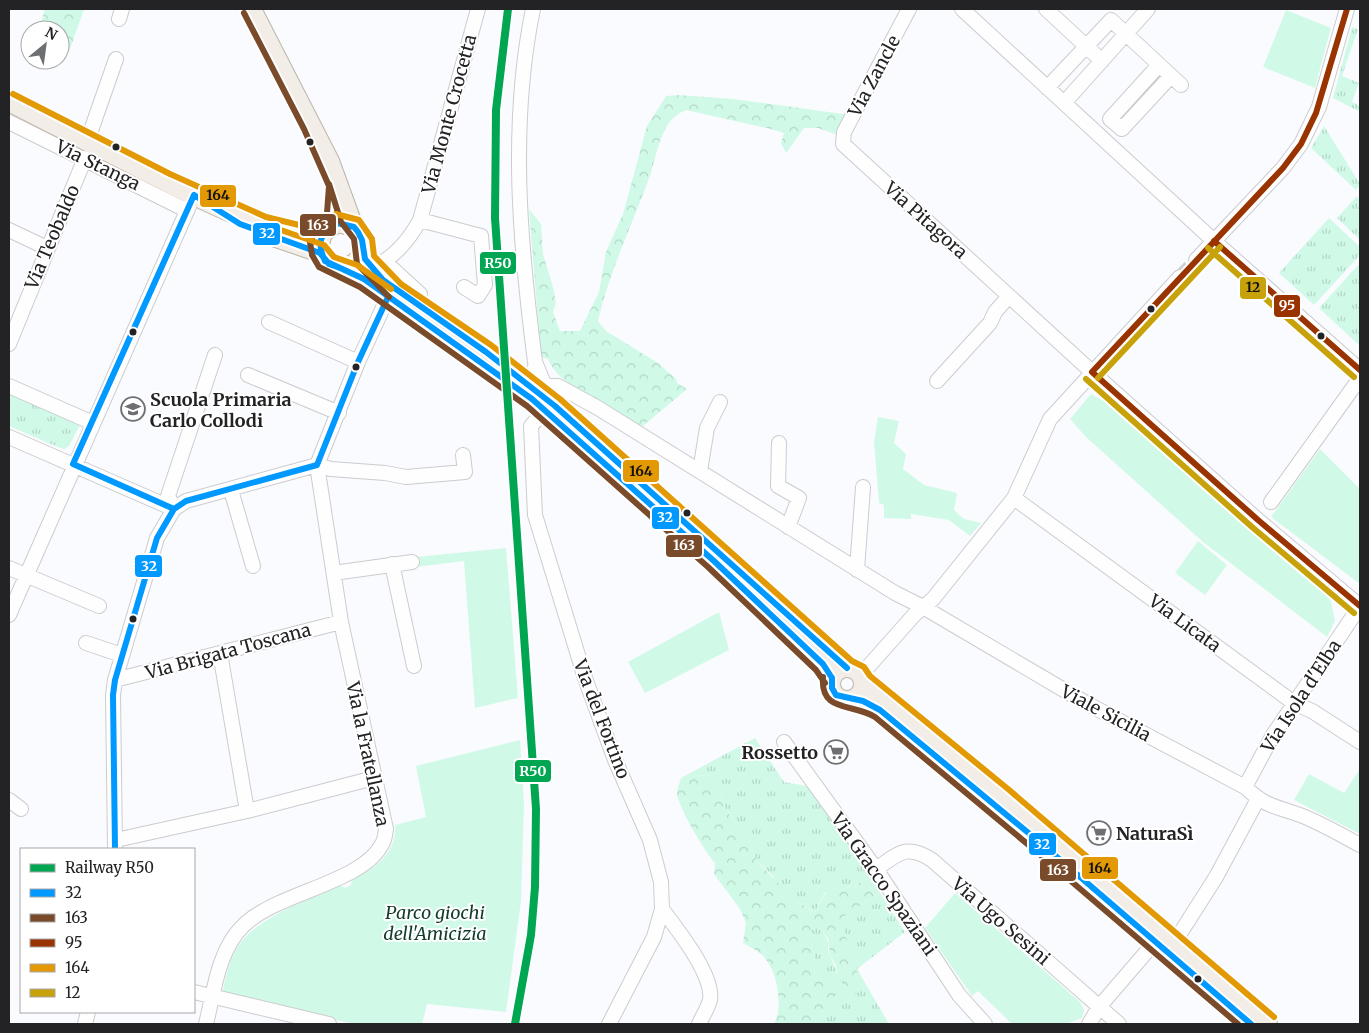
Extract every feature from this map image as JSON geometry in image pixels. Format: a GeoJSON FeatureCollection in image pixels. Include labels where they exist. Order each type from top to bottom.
{"type":"FeatureCollection","features":[{"type":"Feature","properties":{"kind":"main road"},"geometry":{"type":"LineString","coordinates":[[252,9],[330,161],[354,227],[373,261],[395,291],[502,370],[523,380],[549,402],[823,664],[850,676],[1002,796],[1268,1024]]}},
{"type":"Feature","properties":{"kind":"main road","name":"Via Stanga"},"geometry":{"type":"LineString","coordinates":[[9,102],[86,150],[190,202]]}},
{"type":"Feature","properties":{"kind":"main road"},"geometry":{"type":"LineString","coordinates":[[320,253],[319,243],[336,216],[338,184]]}},
{"type":"Feature","properties":{"kind":"main road"},"geometry":{"type":"LineString","coordinates":[[190,202],[277,228],[309,234],[343,223],[354,227]]}},
{"type":"Feature","properties":{"kind":"main road"},"geometry":{"type":"LineString","coordinates":[[190,202],[240,224],[320,253],[329,264],[343,268],[364,279],[388,297],[549,402]]}},
{"type":"Feature","properties":{"kind":"main road"},"geometry":{"type":"LineString","coordinates":[[343,268],[358,261],[373,261]]}},
{"type":"Feature","properties":{"kind":"main road"},"geometry":{"type":"LineString","coordinates":[[850,676],[831,687],[835,694],[842,699],[854,698],[880,710],[1251,1024]]}},
{"type":"Feature","properties":{"kind":"main road"},"geometry":{"type":"LineString","coordinates":[[850,676],[862,690],[854,698]]}},
{"type":"Feature","properties":{"kind":"street","name":"Via Monte Crocetta"},"geometry":{"type":"LineString","coordinates":[[373,261],[411,234],[420,220],[478,9]]}},
{"type":"Feature","properties":{"kind":"street"},"geometry":{"type":"LineString","coordinates":[[533,9],[519,128],[519,207],[536,366],[549,402]]}},
{"type":"Feature","properties":{"kind":"street","name":"Via Zancle"},"geometry":{"type":"LineString","coordinates":[[844,144],[844,132],[909,9]]}},
{"type":"Feature","properties":{"kind":"street"},"geometry":{"type":"LineString","coordinates":[[962,9],[1214,241],[1360,370]]}},
{"type":"Feature","properties":{"kind":"street"},"geometry":{"type":"LineString","coordinates":[[1046,9],[1102,61]]}},
{"type":"Feature","properties":{"kind":"street"},"geometry":{"type":"LineString","coordinates":[[1064,102],[1148,9]]}},
{"type":"Feature","properties":{"kind":"street"},"geometry":{"type":"LineString","coordinates":[[1196,260],[1283,168],[1301,144],[1319,107],[1347,9]]}},
{"type":"Feature","properties":{"kind":"street"},"geometry":{"type":"LineString","coordinates":[[1047,88],[1111,20],[1176,80],[1122,129],[1110,118],[1159,65]]}},
{"type":"Feature","properties":{"kind":"street","name":"Via Stanga"},"geometry":{"type":"LineString","coordinates":[[9,122],[86,150],[116,59]]}},
{"type":"Feature","properties":{"kind":"street","name":"Via Pitagora"},"geometry":{"type":"LineString","coordinates":[[844,144],[1092,372],[1258,520],[1360,606]]}},
{"type":"Feature","properties":{"kind":"street","name":"Via Teobaldo"},"geometry":{"type":"LineString","coordinates":[[10,335],[86,150]]}},
{"type":"Feature","properties":{"kind":"street"},"geometry":{"type":"LineString","coordinates":[[9,616],[190,202]]}},
{"type":"Feature","properties":{"kind":"street"},"geometry":{"type":"LineString","coordinates":[[420,220],[481,236],[485,285],[478,296],[464,287]]}},
{"type":"Feature","properties":{"kind":"street"},"geometry":{"type":"LineString","coordinates":[[9,230],[47,248]]}},
{"type":"Feature","properties":{"kind":"street"},"geometry":{"type":"LineString","coordinates":[[373,261],[420,294]]}},
{"type":"Feature","properties":{"kind":"street"},"geometry":{"type":"LineString","coordinates":[[850,676],[933,599],[1014,498],[1050,419],[1180,277]]}},
{"type":"Feature","properties":{"kind":"street"},"geometry":{"type":"LineString","coordinates":[[937,381],[990,323],[995,312],[1009,296]]}},
{"type":"Feature","properties":{"kind":"street"},"geometry":{"type":"LineString","coordinates":[[317,465],[358,362],[388,297]]}},
{"type":"Feature","properties":{"kind":"street"},"geometry":{"type":"LineString","coordinates":[[269,322],[358,362]]}},
{"type":"Feature","properties":{"kind":"street"},"geometry":{"type":"LineString","coordinates":[[174,509],[168,496],[215,355]]}},
{"type":"Feature","properties":{"kind":"street"},"geometry":{"type":"LineString","coordinates":[[523,380],[529,378],[536,366]]}},
{"type":"Feature","properties":{"kind":"street"},"geometry":{"type":"LineString","coordinates":[[248,375],[339,413]]}},
{"type":"Feature","properties":{"kind":"street"},"geometry":{"type":"LineString","coordinates":[[1271,502],[1360,378]]}},
{"type":"Feature","properties":{"kind":"street","name":"Viale Sicilia"},"geometry":{"type":"LineString","coordinates":[[549,402],[552,384],[565,389],[857,570],[1086,703],[1245,787],[1258,799],[1284,812],[1299,815],[1360,845]]}},
{"type":"Feature","properties":{"kind":"street"},"geometry":{"type":"LineString","coordinates":[[9,386],[93,423]]}},
{"type":"Feature","properties":{"kind":"street","name":"Via del Fortino"},"geometry":{"type":"LineString","coordinates":[[549,402],[531,426],[535,515],[568,624],[614,760],[650,840],[660,882],[662,909],[654,938],[609,1024]]}},
{"type":"Feature","properties":{"kind":"street"},"geometry":{"type":"LineString","coordinates":[[700,471],[707,428],[720,402]]}},
{"type":"Feature","properties":{"kind":"street"},"geometry":{"type":"LineString","coordinates":[[9,437],[174,509]]}},
{"type":"Feature","properties":{"kind":"street"},"geometry":{"type":"LineString","coordinates":[[779,443],[778,486],[799,498],[788,526]]}},
{"type":"Feature","properties":{"kind":"street"},"geometry":{"type":"LineString","coordinates":[[374,778],[115,845],[113,716],[115,680],[157,538],[174,509],[186,501],[317,465],[331,469],[385,473],[406,477],[465,472],[463,455]]}},
{"type":"Feature","properties":{"kind":"street","name":"Via la Fratellanza"},"geometry":{"type":"LineString","coordinates":[[206,1024],[224,955],[230,942],[243,925],[266,909],[353,870],[374,855],[383,844],[386,829],[341,622],[317,465]]}},
{"type":"Feature","properties":{"kind":"street"},"geometry":{"type":"LineString","coordinates":[[857,570],[863,487]]}},
{"type":"Feature","properties":{"kind":"street"},"geometry":{"type":"LineString","coordinates":[[231,490],[253,566]]}},
{"type":"Feature","properties":{"kind":"street","name":"Via Licata"},"geometry":{"type":"LineString","coordinates":[[1014,498],[1294,703],[1312,711],[1360,742]]}},
{"type":"Feature","properties":{"kind":"street"},"geometry":{"type":"LineString","coordinates":[[334,573],[412,562]]}},
{"type":"Feature","properties":{"kind":"street"},"geometry":{"type":"LineString","coordinates":[[392,564],[414,666]]}},
{"type":"Feature","properties":{"kind":"street"},"geometry":{"type":"LineString","coordinates":[[9,568],[100,606]]}},
{"type":"Feature","properties":{"kind":"street","name":"Via Isola d'Elba"},"geometry":{"type":"LineString","coordinates":[[1245,787],[1273,735],[1360,606]]}},
{"type":"Feature","properties":{"kind":"street","name":"Via Brigata Toscana"},"geometry":{"type":"LineString","coordinates":[[115,680],[341,622]]}},
{"type":"Feature","properties":{"kind":"street"},"geometry":{"type":"LineString","coordinates":[[86,643],[122,655]]}},
{"type":"Feature","properties":{"kind":"street"},"geometry":{"type":"LineString","coordinates":[[220,653],[247,811]]}},
{"type":"Feature","properties":{"kind":"street","name":"Via Gracco Spaziani"},"geometry":{"type":"LineString","coordinates":[[784,742],[876,869],[959,995],[985,1024]]}},
{"type":"Feature","properties":{"kind":"street"},"geometry":{"type":"LineString","coordinates":[[1174,943],[1216,877],[1258,799]]}},
{"type":"Feature","properties":{"kind":"street"},"geometry":{"type":"LineString","coordinates":[[9,800],[21,809]]}},
{"type":"Feature","properties":{"kind":"street","name":"Via Ugo Sesini"},"geometry":{"type":"LineString","coordinates":[[876,869],[900,852],[910,850],[921,853],[932,860],[1119,1024]]}},
{"type":"Feature","properties":{"kind":"street"},"geometry":{"type":"LineString","coordinates":[[662,909],[703,972],[710,989],[710,1001],[699,1024]]}},
{"type":"Feature","properties":{"kind":"street"},"geometry":{"type":"LineString","coordinates":[[1089,1024],[1099,1008],[1155,942]]}},
{"type":"Feature","properties":{"kind":"street"},"geometry":{"type":"LineString","coordinates":[[195,992],[329,1024]]}},
{"type":"Feature","properties":{"kind":"green space"},"geometry":{"type":"Polygon","coordinates":[[[45,9],[84,9],[70,49],[70,20],[42,20],[45,9]]]}},
{"type":"Feature","properties":{"kind":"green space"},"geometry":{"type":"Polygon","coordinates":[[[1286,10],[1331,28],[1315,88],[1263,67],[1286,10]]]}},
{"type":"Feature","properties":{"kind":"green space"},"geometry":{"type":"Polygon","coordinates":[[[1352,27],[1358,29],[1342,76],[1359,83],[1352,102],[1360,106],[1358,111],[1333,98],[1352,27]]]}},
{"type":"Feature","properties":{"kind":"green space"},"geometry":{"type":"Polygon","coordinates":[[[678,95],[734,99],[850,115],[840,136],[818,128],[804,128],[786,153],[781,143],[784,133],[771,129],[686,110],[669,122],[614,268],[598,321],[606,331],[658,363],[676,379],[677,383],[687,389],[638,430],[620,414],[570,384],[553,368],[548,359],[541,357],[529,209],[541,224],[543,254],[556,303],[553,312],[560,331],[580,331],[599,292],[606,252],[623,214],[647,126],[666,96],[678,95]]]}},
{"type":"Feature","properties":{"kind":"green space"},"geometry":{"type":"Polygon","coordinates":[[[1324,126],[1360,184],[1356,190],[1311,148],[1324,126]]]}},
{"type":"Feature","properties":{"kind":"green space"},"geometry":{"type":"Polygon","coordinates":[[[1356,197],[1360,198],[1360,240],[1337,218],[1356,197]]]}},
{"type":"Feature","properties":{"kind":"green space"},"geometry":{"type":"Polygon","coordinates":[[[1329,218],[1360,247],[1360,255],[1314,305],[1279,273],[1329,218]]]}},
{"type":"Feature","properties":{"kind":"green space"},"geometry":{"type":"Polygon","coordinates":[[[1360,263],[1360,346],[1319,308],[1360,263]]]}},
{"type":"Feature","properties":{"kind":"green space"},"geometry":{"type":"Polygon","coordinates":[[[9,390],[81,423],[69,446],[65,449],[60,448],[9,426],[9,390]]]}},
{"type":"Feature","properties":{"kind":"green space"},"geometry":{"type":"Polygon","coordinates":[[[1091,394],[1126,413],[1190,473],[1306,572],[1331,601],[1335,621],[1327,637],[1203,542],[1086,437],[1070,419],[1091,394]]]}},
{"type":"Feature","properties":{"kind":"green space"},"geometry":{"type":"Polygon","coordinates":[[[878,417],[899,421],[894,443],[906,454],[903,469],[924,485],[957,493],[954,510],[964,519],[981,523],[970,536],[949,520],[911,514],[911,519],[884,518],[884,505],[879,503],[874,442],[878,417]]]}},
{"type":"Feature","properties":{"kind":"green space"},"geometry":{"type":"Polygon","coordinates":[[[1320,449],[1360,489],[1360,584],[1271,517],[1320,449]]]}},
{"type":"Feature","properties":{"kind":"green space"},"geometry":{"type":"Polygon","coordinates":[[[1198,541],[1227,565],[1205,595],[1175,573],[1198,541]]]}},
{"type":"Feature","properties":{"kind":"green space"},"geometry":{"type":"Polygon","coordinates":[[[506,548],[518,698],[475,708],[464,561],[416,567],[416,557],[506,548]]]}},
{"type":"Feature","properties":{"kind":"green space"},"geometry":{"type":"Polygon","coordinates":[[[719,612],[729,650],[645,693],[628,662],[719,612]]]}},
{"type":"Feature","properties":{"kind":"green space"},"geometry":{"type":"Polygon","coordinates":[[[755,738],[784,782],[807,786],[872,877],[841,890],[825,892],[815,912],[780,892],[773,876],[756,860],[750,842],[725,809],[719,790],[706,775],[681,778],[755,738]]]}},
{"type":"Feature","properties":{"kind":"green space","name":"Parco giochi dell'Amicizia"},"geometry":{"type":"Polygon","coordinates":[[[520,740],[524,805],[521,901],[506,1012],[427,1004],[422,1024],[355,1024],[222,995],[235,951],[243,939],[254,929],[297,904],[340,885],[345,888],[351,885],[352,879],[377,865],[389,851],[395,835],[395,825],[426,817],[416,766],[520,740]]]}},
{"type":"Feature","properties":{"kind":"green space"},"geometry":{"type":"Polygon","coordinates":[[[1360,769],[1360,834],[1294,800],[1309,774],[1344,793],[1360,769]]]}},
{"type":"Feature","properties":{"kind":"green space"},"geometry":{"type":"Polygon","coordinates":[[[706,775],[719,790],[725,809],[750,842],[756,860],[780,885],[780,892],[815,912],[828,888],[841,890],[872,877],[880,893],[840,919],[863,990],[855,994],[837,975],[836,965],[830,956],[828,938],[819,927],[811,930],[810,940],[814,953],[815,976],[824,980],[836,992],[824,1005],[823,1024],[774,1024],[777,1016],[778,997],[775,977],[771,967],[760,953],[743,943],[746,923],[740,909],[714,874],[715,863],[693,829],[682,808],[677,793],[681,778],[706,775]]]}},
{"type":"Feature","properties":{"kind":"green space"},"geometry":{"type":"Polygon","coordinates":[[[880,893],[905,932],[857,969],[889,1024],[823,1024],[824,980],[815,977],[814,953],[810,940],[811,930],[819,927],[826,936],[830,956],[837,975],[862,990],[840,919],[880,893]]]}},
{"type":"Feature","properties":{"kind":"green space"},"geometry":{"type":"Polygon","coordinates":[[[955,893],[1080,1002],[1084,1010],[1082,1018],[1065,1024],[1012,1024],[978,991],[972,996],[925,928],[955,893]]]}},
{"type":"Feature","properties":{"kind":"tunnel"},"geometry":{"type":"LineString","coordinates":[[1180,277],[1196,260]]}},
{"type":"Feature","properties":{"kind":"rail line","name":"R50"},"geometry":{"type":"LineString","coordinates":[[508,9],[496,110],[495,218],[536,809],[535,887],[531,935],[515,1024]]}},
{"type":"Feature","properties":{"kind":"transit line","name":"95"},"geometry":{"type":"LineString","coordinates":[[1092,372],[1283,168],[1301,144],[1316,113],[1347,9]]}},
{"type":"Feature","properties":{"kind":"transit line","name":"163"},"geometry":{"type":"LineString","coordinates":[[244,13],[304,129],[329,186],[327,213],[316,228],[310,242],[312,255],[319,267],[360,287],[527,406],[708,567],[816,670],[825,683]]}},
{"type":"Feature","properties":{"kind":"transit line","name":"164"},"geometry":{"type":"LineString","coordinates":[[13,94],[170,174],[266,217],[299,225],[315,224],[336,214],[359,220],[372,239],[374,256],[401,284],[491,345],[560,399],[852,661],[864,667],[870,676],[1008,789],[1274,1017]]}},
{"type":"Feature","properties":{"kind":"transit line","name":"163"},"geometry":{"type":"LineString","coordinates":[[329,184],[341,222],[354,239],[357,264],[389,297]]}},
{"type":"Feature","properties":{"kind":"transit line","name":"32"},"geometry":{"type":"LineString","coordinates":[[194,195],[240,224],[320,253],[329,264],[340,268]]}},
{"type":"Feature","properties":{"kind":"transit line","name":"32"},"geometry":{"type":"LineString","coordinates":[[73,464],[194,195]]}},
{"type":"Feature","properties":{"kind":"transit line","name":"32"},"geometry":{"type":"LineString","coordinates":[[832,678],[823,664],[714,561],[532,399],[364,279],[325,261],[320,243],[323,235],[337,223],[354,227],[362,240],[365,259],[383,280],[486,352],[555,406],[847,668]]}},
{"type":"Feature","properties":{"kind":"transit line","name":"164"},"geometry":{"type":"LineString","coordinates":[[278,229],[324,245],[334,257],[357,265],[391,289]]}},
{"type":"Feature","properties":{"kind":"transit line","name":"95"},"geometry":{"type":"LineString","coordinates":[[1214,241],[1360,370]]}},
{"type":"Feature","properties":{"kind":"transit line","name":"12"},"geometry":{"type":"LineString","coordinates":[[1098,378],[1220,247]]}},
{"type":"Feature","properties":{"kind":"transit line","name":"12"},"geometry":{"type":"LineString","coordinates":[[1208,248],[1354,377]]}},
{"type":"Feature","properties":{"kind":"transit line","name":"32"},"geometry":{"type":"LineString","coordinates":[[317,465],[358,362],[388,297]]}},
{"type":"Feature","properties":{"kind":"transit line","name":"95"},"geometry":{"type":"LineString","coordinates":[[1092,372],[1258,520],[1360,606]]}},
{"type":"Feature","properties":{"kind":"transit line","name":"12"},"geometry":{"type":"LineString","coordinates":[[1086,379],[1252,527],[1354,613]]}},
{"type":"Feature","properties":{"kind":"transit line","name":"32"},"geometry":{"type":"LineString","coordinates":[[73,464],[174,509]]}},
{"type":"Feature","properties":{"kind":"transit line","name":"32"},"geometry":{"type":"LineString","coordinates":[[115,848],[113,695],[115,680],[157,538],[174,509],[186,501],[317,465]]}},
{"type":"Feature","properties":{"kind":"transit line","name":"163"},"geometry":{"type":"LineString","coordinates":[[823,677],[823,688],[832,702],[875,717],[1037,852],[1238,1024]]}},
{"type":"Feature","properties":{"kind":"transit line","name":"32"},"geometry":{"type":"LineString","coordinates":[[832,678],[832,688],[836,695],[863,701],[880,710],[1043,845],[1251,1024]]}},
{"type":"Feature","properties":{"kind":"place","name":"Scuola Primaria Carlo Collodi"},"geometry":{"type":"Point","coordinates":[133,409]}},
{"type":"Feature","properties":{"kind":"place","name":"Rossetto"},"geometry":{"type":"Point","coordinates":[836,752]}},
{"type":"Feature","properties":{"kind":"place","name":"NaturaSì"},"geometry":{"type":"Point","coordinates":[1099,833]}}]}
